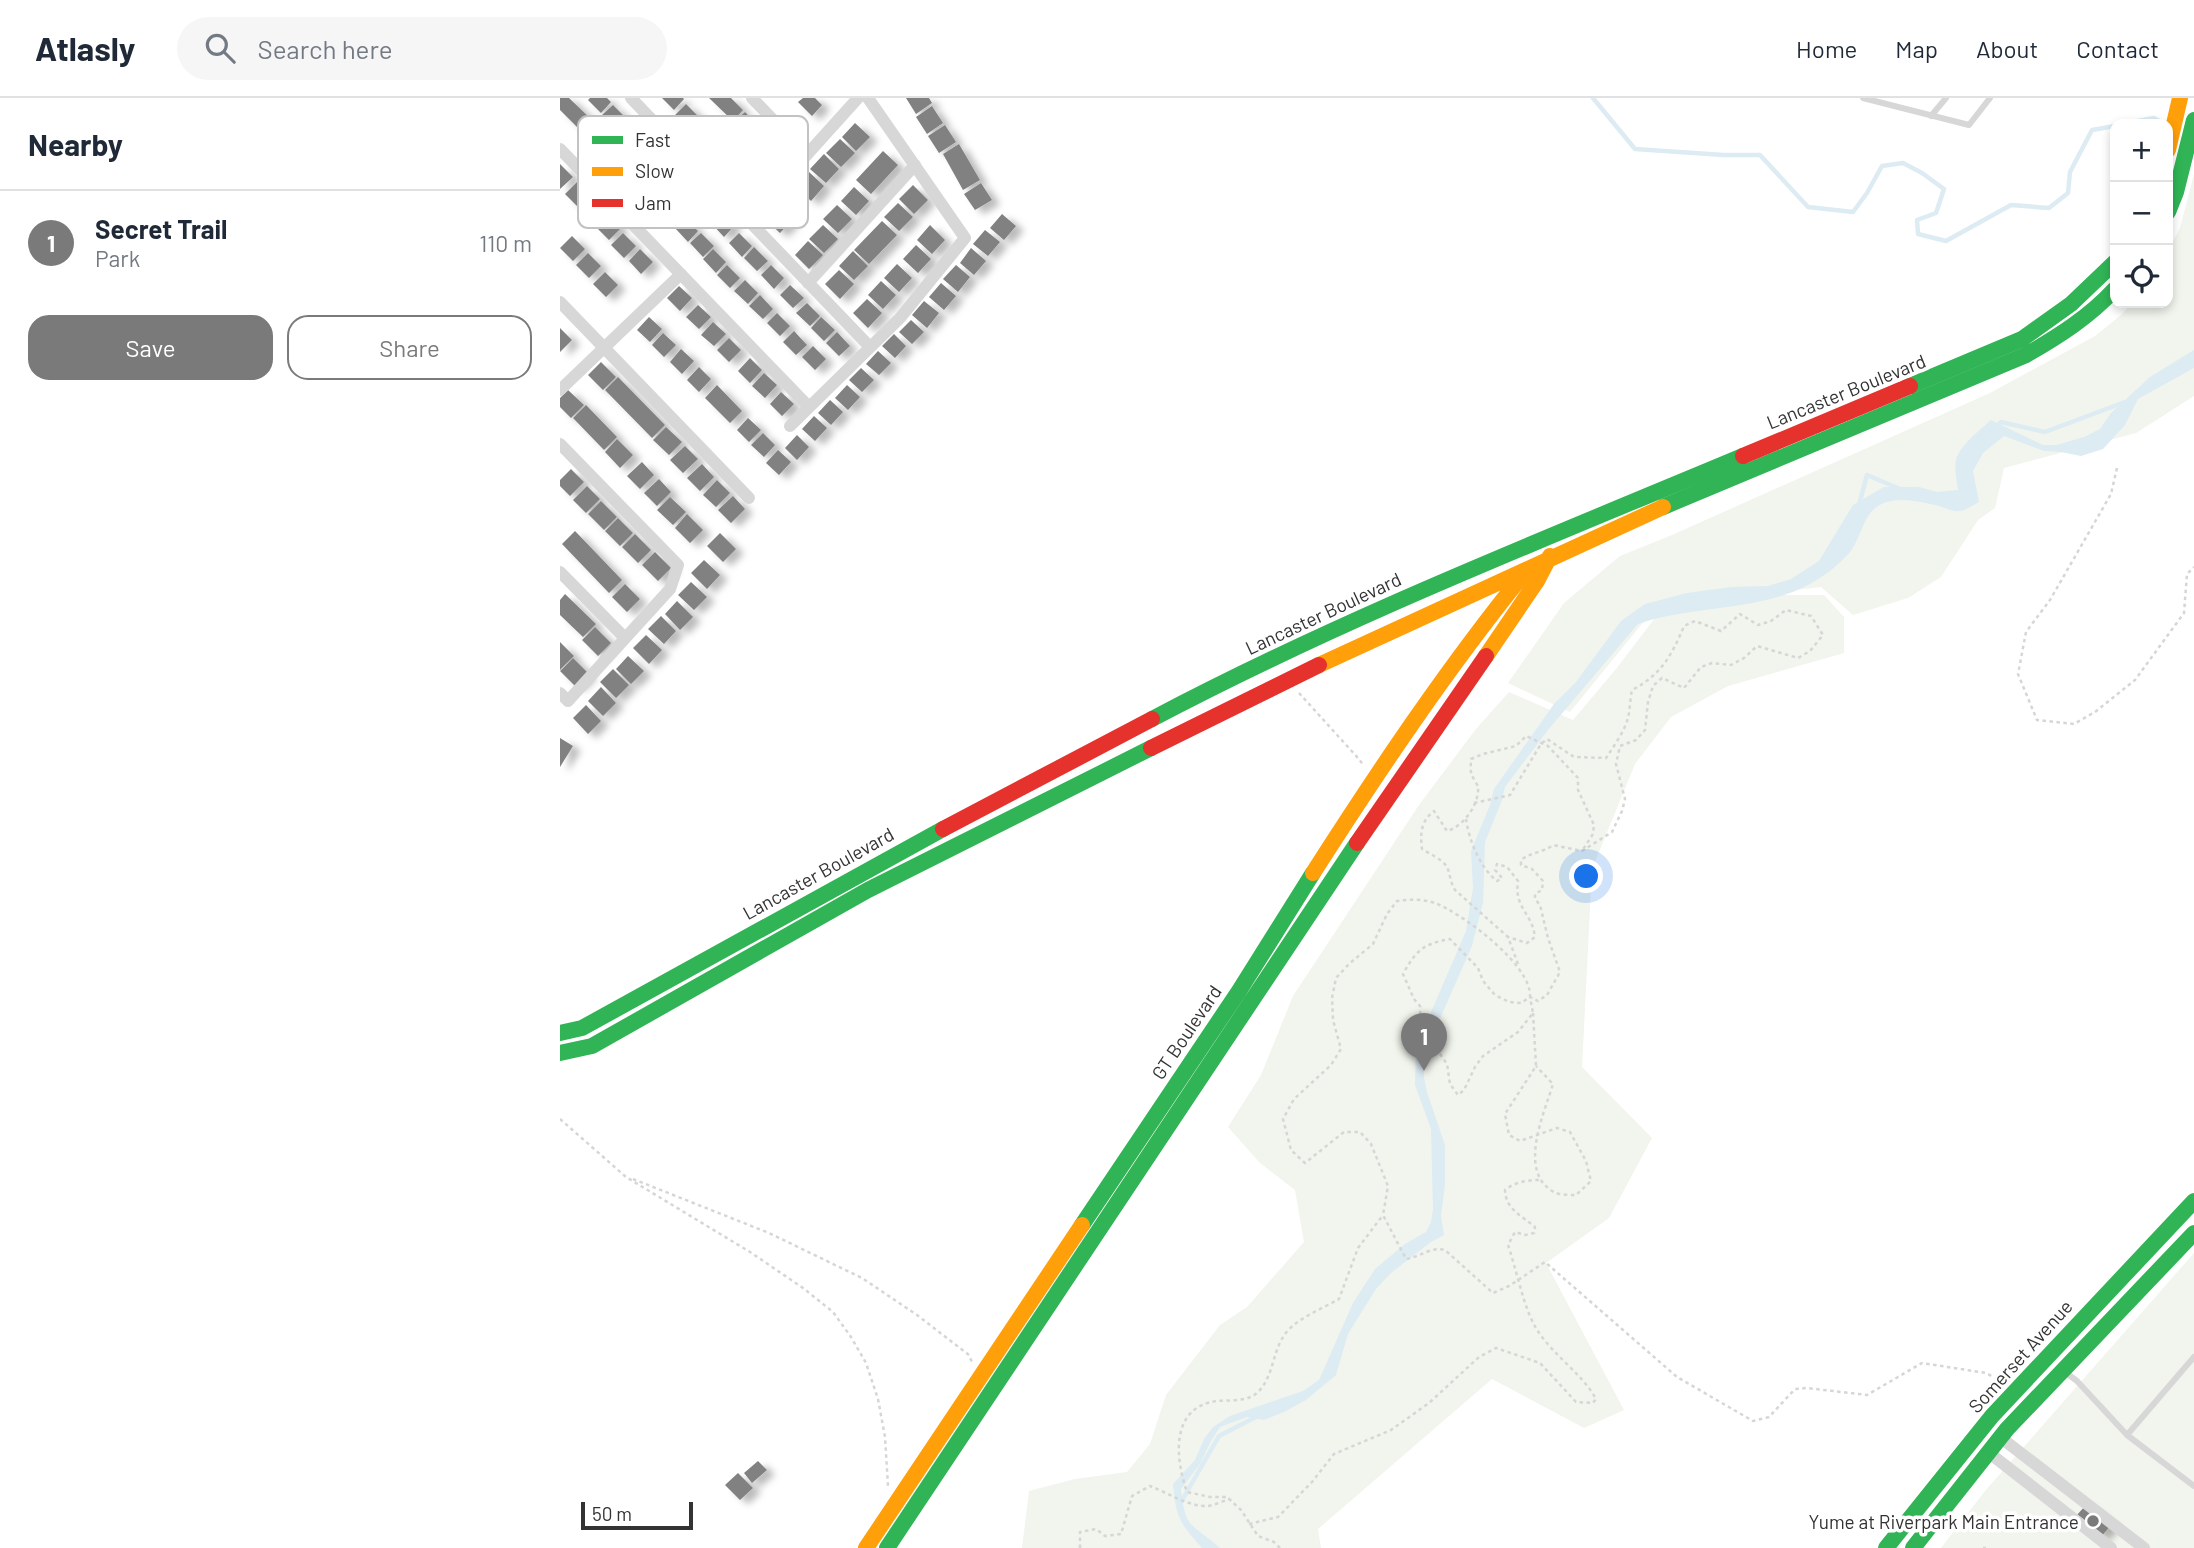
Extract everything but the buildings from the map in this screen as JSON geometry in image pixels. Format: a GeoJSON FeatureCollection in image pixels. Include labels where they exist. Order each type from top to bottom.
{"type":"FeatureCollection","features":[{"type":"Feature","properties":{"kind":"main road"},"geometry":{"type":"LineString","coordinates":[[2173,127],[2179,102]]}},
{"type":"Feature","properties":{"kind":"main road"},"geometry":{"type":"LineString","coordinates":[[2173,138],[2191,132]]}},
{"type":"Feature","properties":{"kind":"main road"},"geometry":{"type":"LineString","coordinates":[[2173,200],[2191,132]]}},
{"type":"Feature","properties":{"kind":"main road","name":"Lancaster Boulevard"},"geometry":{"type":"LineString","coordinates":[[560,1033],[582,1028],[871,867],[1220,683],[1392,603],[2022,339],[2083,296],[2110,267]]}},
{"type":"Feature","properties":{"kind":"main road","name":"Lancaster Boulevard"},"geometry":{"type":"LineString","coordinates":[[560,1053],[592,1046],[869,890],[1272,687],[1450,602],[1664,506],[1958,386],[2026,355],[2061,335],[2097,308],[2110,294]]}},
{"type":"Feature","properties":{"kind":"main road","name":"GT Boulevard"},"geometry":{"type":"LineString","coordinates":[[887,1548],[1295,934],[1537,581],[1559,532]]}},
{"type":"Feature","properties":{"kind":"main road","name":"GT Boulevard"},"geometry":{"type":"LineString","coordinates":[[866,1548],[1239,990],[1367,789],[1486,620],[1527,569],[1541,541]]}},
{"type":"Feature","properties":{"kind":"main road","name":"Somerset Avenue"},"geometry":{"type":"LineString","coordinates":[[1886,1548],[1992,1416],[2194,1201]]}},
{"type":"Feature","properties":{"kind":"main road","name":"Somerset Avenue"},"geometry":{"type":"LineString","coordinates":[[1913,1548],[2000,1437],[2194,1233]]}},
{"type":"Feature","properties":{"kind":"main road"},"geometry":{"type":"LineString","coordinates":[[2047,1357],[2062,1370]]}},
{"type":"Feature","properties":{"kind":"street"},"geometry":{"type":"LineString","coordinates":[[631,98],[648,116]]}},
{"type":"Feature","properties":{"kind":"street"},"geometry":{"type":"LineString","coordinates":[[752,98],[769,116]]}},
{"type":"Feature","properties":{"kind":"street"},"geometry":{"type":"LineString","coordinates":[[808,154],[858,98]]}},
{"type":"Feature","properties":{"kind":"street"},"geometry":{"type":"LineString","coordinates":[[790,426],[900,318],[965,238],[868,98]]}},
{"type":"Feature","properties":{"kind":"street"},"geometry":{"type":"LineString","coordinates":[[560,149],[578,168]]}},
{"type":"Feature","properties":{"kind":"street"},"geometry":{"type":"LineString","coordinates":[[808,283],[915,165]]}},
{"type":"Feature","properties":{"kind":"street"},"geometry":{"type":"LineString","coordinates":[[636,228],[809,407]]}},
{"type":"Feature","properties":{"kind":"street"},"geometry":{"type":"LineString","coordinates":[[756,228],[870,347]]}},
{"type":"Feature","properties":{"kind":"street"},"geometry":{"type":"LineString","coordinates":[[560,390],[681,274]]}},
{"type":"Feature","properties":{"kind":"street"},"geometry":{"type":"LineString","coordinates":[[560,302],[749,498]]}},
{"type":"Feature","properties":{"kind":"street"},"geometry":{"type":"LineString","coordinates":[[560,444],[678,565],[670,589],[568,701],[560,693]]}},
{"type":"Feature","properties":{"kind":"street"},"geometry":{"type":"LineString","coordinates":[[560,572],[625,638]]}},
{"type":"Feature","properties":{"kind":"street"},"geometry":{"type":"LineString","coordinates":[[2000,1437],[2144,1548]]}},
{"type":"Feature","properties":{"kind":"street"},"geometry":{"type":"LineString","coordinates":[[1988,1452],[2110,1548]]}},
{"type":"Feature","properties":{"kind":"lane"},"geometry":{"type":"LineString","coordinates":[[1863,98],[1969,125],[1990,98]]}},
{"type":"Feature","properties":{"kind":"lane"},"geometry":{"type":"LineString","coordinates":[[1889,105],[1894,98]]}},
{"type":"Feature","properties":{"kind":"lane"},"geometry":{"type":"LineString","coordinates":[[1931,116],[1946,98]]}},
{"type":"Feature","properties":{"kind":"lane"},"geometry":{"type":"LineString","coordinates":[[2127,1434],[2194,1357]]}},
{"type":"Feature","properties":{"kind":"lane"},"geometry":{"type":"LineString","coordinates":[[2062,1370],[2077,1381],[2127,1434],[2194,1486]]}},
{"type":"Feature","properties":{"kind":"path"},"geometry":{"type":"LineString","coordinates":[[2117,468],[2111,494],[2050,600],[2025,632],[2018,674],[2037,720],[2074,724],[2095,712],[2135,680],[2184,613],[2187,574],[2194,566]]}},
{"type":"Feature","properties":{"kind":"path"},"geometry":{"type":"LineString","coordinates":[[1475,803],[1510,795],[1539,743],[1547,739],[1574,757],[1606,758],[1628,717],[1632,690],[1650,681],[1660,670],[1684,625],[1695,621],[1721,631],[1740,614],[1758,625],[1772,621],[1786,610],[1811,616],[1823,635],[1810,651],[1798,658],[1757,646],[1731,665],[1712,663],[1700,667],[1684,688],[1662,677],[1653,686],[1646,712],[1645,730],[1636,740],[1620,746],[1616,764],[1625,799],[1612,832],[1582,850],[1552,845],[1543,852],[1534,852],[1521,860],[1521,865],[1532,869],[1543,881],[1542,890],[1535,894],[1535,899],[1540,905],[1560,972],[1547,995],[1538,1001],[1530,997]]}},
{"type":"Feature","properties":{"kind":"path"},"geometry":{"type":"LineString","coordinates":[[1272,687],[1293,689],[1304,698],[1358,758],[1368,775],[1367,789]]}},
{"type":"Feature","properties":{"kind":"path"},"geometry":{"type":"LineString","coordinates":[[1466,819],[1468,833],[1490,876],[1497,881],[1502,878],[1494,870],[1497,864],[1507,867],[1518,881],[1516,895],[1534,926],[1535,937],[1527,943],[1508,937],[1455,890],[1449,880],[1448,869],[1440,860],[1422,849],[1420,834],[1425,818],[1434,811],[1447,831],[1455,829],[1466,819],[1475,803],[1478,786],[1471,775],[1471,759],[1516,746],[1526,736],[1548,747],[1578,778],[1578,790],[1594,825],[1593,834],[1582,850]]}},
{"type":"Feature","properties":{"kind":"path"},"geometry":{"type":"LineString","coordinates":[[1280,1548],[1274,1542],[1258,1536],[1241,1510],[1227,1497],[1186,1492],[1178,1458],[1181,1432],[1188,1415],[1197,1406],[1256,1395],[1268,1380],[1285,1334],[1296,1323],[1339,1299],[1358,1248],[1383,1215],[1388,1186],[1371,1144],[1360,1132],[1344,1132],[1305,1163],[1291,1150],[1283,1119],[1294,1099],[1331,1065],[1341,1049],[1333,1020],[1332,998],[1336,978],[1373,944],[1387,914],[1397,901],[1408,899],[1433,902],[1476,929],[1509,955],[1519,967]]}},
{"type":"Feature","properties":{"kind":"path"},"geometry":{"type":"LineString","coordinates":[[1508,937],[1530,989],[1536,1066],[1505,1114],[1509,1135],[1520,1141],[1538,1135],[1557,1128],[1570,1132],[1586,1161],[1591,1181],[1576,1195],[1555,1193],[1540,1180],[1534,1160],[1538,1135],[1553,1084],[1536,1066]]}},
{"type":"Feature","properties":{"kind":"path"},"geometry":{"type":"LineString","coordinates":[[1530,997],[1521,1003],[1509,1002],[1495,995],[1483,981],[1478,968],[1450,939],[1431,942],[1413,956],[1403,974],[1420,1006],[1421,1026],[1447,1064],[1450,1084],[1458,1095],[1464,1090],[1483,1056],[1518,1032],[1533,1013]]}},
{"type":"Feature","properties":{"kind":"path"},"geometry":{"type":"LineString","coordinates":[[560,1119],[626,1177],[750,1252],[833,1312],[866,1363],[878,1399],[885,1437],[888,1487]]}},
{"type":"Feature","properties":{"kind":"path"},"geometry":{"type":"LineString","coordinates":[[626,1177],[769,1233],[862,1279],[917,1315],[969,1355],[975,1368],[976,1383]]}},
{"type":"Feature","properties":{"kind":"path"},"geometry":{"type":"LineString","coordinates":[[1249,1524],[1278,1517],[1312,1482],[1334,1454],[1391,1430],[1429,1403],[1479,1357],[1496,1348],[1540,1363],[1576,1402],[1592,1402],[1596,1399],[1589,1387],[1563,1362],[1535,1327],[1508,1245],[1514,1232],[1525,1235],[1534,1233],[1535,1227],[1515,1213],[1506,1200],[1505,1189],[1530,1180],[1540,1180]]}},
{"type":"Feature","properties":{"kind":"path"},"geometry":{"type":"LineString","coordinates":[[1383,1215],[1406,1259],[1438,1248],[1446,1250],[1493,1293],[1499,1292],[1545,1262],[1677,1377],[1753,1421],[1769,1417],[1795,1389],[1867,1395],[1922,1363],[1986,1373],[2016,1390]]}},
{"type":"Feature","properties":{"kind":"path"},"geometry":{"type":"LineString","coordinates":[[1080,1548],[1080,1532],[1096,1529],[1105,1536],[1121,1534],[1132,1496],[1150,1486],[1186,1503],[1209,1506],[1230,1499]]}},
{"type":"Feature","properties":{"kind":"shaded area"},"geometry":{"type":"Polygon","coordinates":[[[2194,174],[2194,396],[2136,433],[2004,468],[1995,508],[1978,520],[1941,577],[1908,598],[1853,615],[1821,587],[1728,598],[1650,614],[1570,712],[1508,683],[1564,603],[1620,556],[1990,393],[2095,336],[2127,308],[2173,308],[2173,241],[2180,228],[2194,174]]]}},
{"type":"Feature","properties":{"kind":"shaded area"},"geometry":{"type":"Polygon","coordinates":[[[2194,350],[2194,368],[2138,399],[2125,425],[2103,449],[2081,456],[2044,451],[2004,436],[1983,453],[1973,471],[1979,502],[1969,508],[1955,511],[1902,500],[1882,504],[1869,515],[1846,557],[1808,585],[1767,600],[1680,614],[1638,624],[1548,730],[1505,787],[1485,842],[1483,903],[1472,946],[1424,1055],[1427,1092],[1445,1145],[1445,1185],[1441,1216],[1444,1235],[1391,1273],[1376,1289],[1348,1334],[1336,1375],[1306,1400],[1284,1412],[1264,1420],[1247,1417],[1220,1427],[1200,1464],[1181,1489],[1188,1519],[1220,1548],[1202,1548],[1180,1519],[1173,1484],[1195,1460],[1204,1439],[1213,1427],[1230,1416],[1303,1391],[1319,1380],[1353,1303],[1375,1269],[1405,1244],[1426,1232],[1431,1222],[1431,1129],[1415,1085],[1416,1047],[1466,931],[1473,888],[1471,851],[1494,789],[1554,704],[1576,682],[1621,621],[1645,604],[1687,593],[1731,587],[1768,586],[1791,579],[1819,561],[1853,505],[1884,487],[1919,487],[1937,492],[1958,490],[1955,468],[1958,454],[1970,438],[1991,420],[2043,445],[2057,445],[2084,437],[2100,429],[2111,413],[2150,377],[2194,350]]]}},
{"type":"Feature","properties":{"kind":"shaded area"},"geometry":{"type":"Polygon","coordinates":[[[1785,595],[1824,595],[1844,617],[1844,653],[1728,686],[1671,717],[1635,764],[1592,869],[1582,1067],[1652,1138],[1609,1218],[1546,1263],[1624,1410],[1584,1428],[1492,1379],[1318,1529],[1321,1548],[1022,1548],[1029,1491],[1075,1479],[1127,1472],[1150,1444],[1166,1395],[1220,1325],[1247,1307],[1304,1242],[1295,1190],[1260,1163],[1228,1127],[1261,1075],[1293,996],[1419,805],[1476,729],[1509,692],[1573,720],[1658,614],[1700,605],[1785,595]]]}},
{"type":"Feature","properties":{"kind":"shaded area"},"geometry":{"type":"Polygon","coordinates":[[[2194,1253],[2194,1548],[1941,1548],[1985,1491],[2194,1253]]]}},
{"type":"Feature","properties":{"kind":"waterway"},"geometry":{"type":"LineString","coordinates":[[1593,98],[1635,149],[1760,155],[1808,207],[1853,212],[1882,166],[1903,163],[1944,189],[1936,213],[1917,220],[1918,234],[1946,241],[2011,205],[2049,208],[2068,193],[2070,172],[2092,130],[2110,127]]}},
{"type":"Feature","properties":{"kind":"waterway"},"geometry":{"type":"LineString","coordinates":[[2149,119],[2156,119]]}},
{"type":"Feature","properties":{"kind":"waterway"},"geometry":{"type":"LineString","coordinates":[[1996,427],[2001,422],[2045,432],[2125,402]]}},
{"type":"Feature","properties":{"kind":"waterway"},"geometry":{"type":"LineString","coordinates":[[1859,505],[1867,475],[1900,489]]}},
{"type":"Feature","properties":{"kind":"waterway"},"geometry":{"type":"LineString","coordinates":[[1181,1502],[1219,1436],[1258,1416]]}},
{"type":"Feature","properties":{"kind":"traffic: fast"},"geometry":{"type":"LineString","coordinates":[[2173,200],[2194,120]]}},
{"type":"Feature","properties":{"kind":"traffic: fast"},"geometry":{"type":"LineString","coordinates":[[1910,386],[2022,339],[2071,304],[2110,267]]}},
{"type":"Feature","properties":{"kind":"traffic: fast"},"geometry":{"type":"LineString","coordinates":[[1663,507],[2026,355],[2073,325],[2110,294]]}},
{"type":"Feature","properties":{"kind":"traffic: fast"},"geometry":{"type":"LineString","coordinates":[[1152,719],[1371,613],[1743,456]]}},
{"type":"Feature","properties":{"kind":"traffic: fast"},"geometry":{"type":"LineString","coordinates":[[560,1053],[592,1046],[868,890],[1151,748]]}},
{"type":"Feature","properties":{"kind":"traffic: fast"},"geometry":{"type":"LineString","coordinates":[[560,1033],[582,1028],[943,829]]}},
{"type":"Feature","properties":{"kind":"traffic: fast"},"geometry":{"type":"LineString","coordinates":[[887,1548],[1357,843]]}},
{"type":"Feature","properties":{"kind":"traffic: fast"},"geometry":{"type":"LineString","coordinates":[[1082,1225],[1239,991],[1313,873]]}},
{"type":"Feature","properties":{"kind":"traffic: fast"},"geometry":{"type":"LineString","coordinates":[[1886,1548],[1992,1416],[2194,1201]]}},
{"type":"Feature","properties":{"kind":"traffic: fast"},"geometry":{"type":"LineString","coordinates":[[1913,1548],[2007,1429],[2194,1233]]}},
{"type":"Feature","properties":{"kind":"traffic: slow"},"geometry":{"type":"LineString","coordinates":[[2173,128],[2180,98]]}},
{"type":"Feature","properties":{"kind":"traffic: slow"},"geometry":{"type":"LineString","coordinates":[[1319,665],[1663,507]]}},
{"type":"Feature","properties":{"kind":"traffic: slow"},"geometry":{"type":"LineString","coordinates":[[1486,656],[1537,581],[1550,556]]}},
{"type":"Feature","properties":{"kind":"traffic: slow"},"geometry":{"type":"LineString","coordinates":[[1313,873],[1415,719],[1526,571]]}},
{"type":"Feature","properties":{"kind":"traffic: slow"},"geometry":{"type":"LineString","coordinates":[[866,1548],[1082,1225]]}},
{"type":"Feature","properties":{"kind":"traffic: jam"},"geometry":{"type":"LineString","coordinates":[[1743,456],[1910,386]]}},
{"type":"Feature","properties":{"kind":"traffic: jam"},"geometry":{"type":"LineString","coordinates":[[1357,843],[1486,656]]}},
{"type":"Feature","properties":{"kind":"traffic: jam"},"geometry":{"type":"LineString","coordinates":[[1151,748],[1319,665]]}},
{"type":"Feature","properties":{"kind":"traffic: jam"},"geometry":{"type":"LineString","coordinates":[[943,829],[1152,719]]}},
{"type":"Feature","properties":{"kind":"place","name":"Secret Trail"},"geometry":{"type":"Point","coordinates":[1424,1071]}},
{"type":"Feature","properties":{"kind":"place","name":"Yume at Riverpark Main Entrance"},"geometry":{"type":"Point","coordinates":[2093,1521]}}]}
